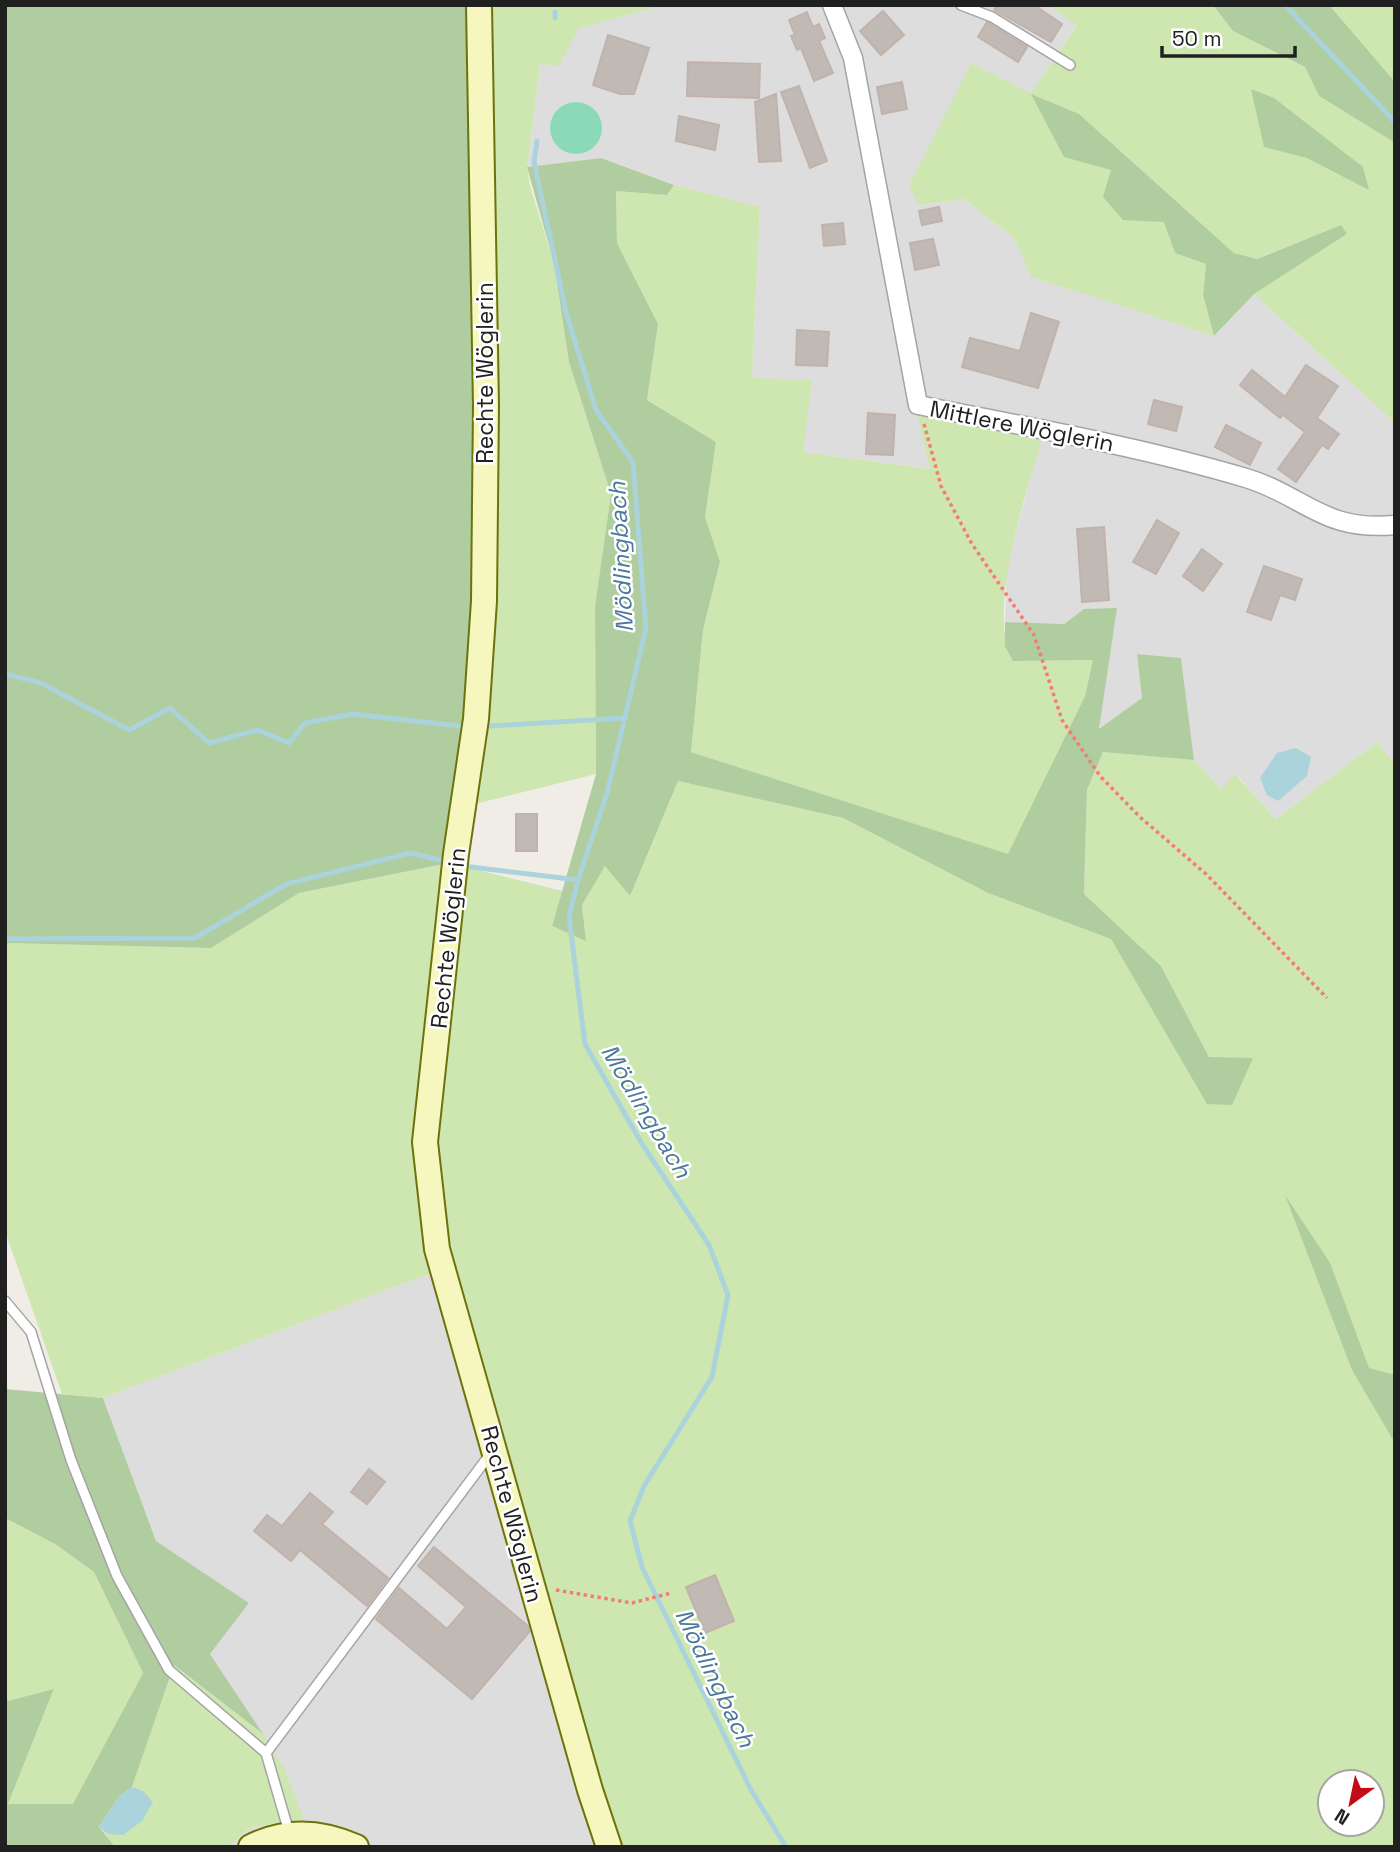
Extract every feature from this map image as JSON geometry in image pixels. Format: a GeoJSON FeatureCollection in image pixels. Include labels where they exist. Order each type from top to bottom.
{"type":"FeatureCollection","features":[{"type":"Feature","properties":{"kind":"main road","name":"Rechte Wöglerin"},"geometry":{"type":"LineString","coordinates":[[479,5],[486,406],[484,601],[476,719],[456,854],[425,1142],[437,1249],[590,1790],[609,1847]]}},
{"type":"Feature","properties":{"kind":"main road"},"geometry":{"type":"LineString","coordinates":[[251,1847],[289,1834],[323,1836],[356,1847]]}},
{"type":"Feature","properties":{"kind":"street","name":"Mittlere Wöglerin"},"geometry":{"type":"LineString","coordinates":[[832,5],[853,58],[918,405],[1111,443],[1249,479],[1334,520],[1367,528],[1395,525]]}},
{"type":"Feature","properties":{"kind":"lane"},"geometry":{"type":"LineString","coordinates":[[961,5],[992,17],[1070,65]]}},
{"type":"Feature","properties":{"kind":"lane"},"geometry":{"type":"LineString","coordinates":[[5,1301],[31,1332],[71,1460],[117,1576],[169,1670],[266,1753],[289,1834]]}},
{"type":"Feature","properties":{"kind":"lane"},"geometry":{"type":"LineString","coordinates":[[266,1753],[495,1449]]}},
{"type":"Feature","properties":{"kind":"path"},"geometry":{"type":"LineString","coordinates":[[918,405],[941,486],[972,544],[1034,635],[1062,720],[1092,765],[1142,818],[1206,874],[1327,998]]}},
{"type":"Feature","properties":{"kind":"path"},"geometry":{"type":"LineString","coordinates":[[532,1586],[632,1603],[670,1593]]}},
{"type":"Feature","properties":{"kind":"shaded area"},"geometry":{"type":"Polygon","coordinates":[[[665,5],[1048,5],[1077,24],[1031,94],[971,63],[919,205],[964,199],[1014,238],[1032,277],[1214,336],[1254,294],[1395,423],[1395,764],[1377,742],[1276,819],[1236,774],[1221,789],[1194,760],[1181,658],[1137,654],[1142,698],[1099,730],[1116,609],[1084,609],[1064,624],[1005,622],[1007,566],[1042,435],[916,411],[931,469],[803,452],[752,379],[760,208],[674,185],[601,158],[527,167],[540,64],[559,65],[578,28],[665,5]]]}},
{"type":"Feature","properties":{"kind":"shaded area"},"geometry":{"type":"Polygon","coordinates":[[[455,1264],[480,1369],[606,1805],[624,1847],[228,1847],[249,1828],[303,1819],[285,1769],[210,1654],[249,1603],[156,1541],[103,1398],[455,1264]]]}},
{"type":"Feature","properties":{"kind":"green space"},"geometry":{"type":"Polygon","coordinates":[[[5,5],[467,5],[472,228],[472,633],[449,863],[299,893],[211,948],[5,943],[5,5]]]}},
{"type":"Feature","properties":{"kind":"green space"},"geometry":{"type":"Polygon","coordinates":[[[467,5],[665,5],[579,28],[559,66],[540,64],[527,167],[530,186],[554,263],[569,362],[611,494],[595,606],[596,774],[455,809],[472,633],[472,228],[467,5]]]}},
{"type":"Feature","properties":{"kind":"green space"},"geometry":{"type":"Polygon","coordinates":[[[1048,5],[1213,5],[1233,31],[1305,67],[1319,96],[1392,141],[1395,149],[1395,423],[1254,294],[1347,234],[1341,225],[1256,259],[1234,253],[1079,114],[1112,170],[1165,222],[1175,253],[1206,264],[1203,295],[1214,336],[1031,277],[1014,238],[964,199],[919,205],[909,186],[971,63],[1031,93],[1077,25],[1048,5]]]}},
{"type":"Feature","properties":{"kind":"green space"},"geometry":{"type":"Polygon","coordinates":[[[1213,5],[1329,5],[1395,82],[1395,149],[1392,141],[1319,96],[1305,67],[1233,31],[1213,5]]]}},
{"type":"Feature","properties":{"kind":"green space"},"geometry":{"type":"Polygon","coordinates":[[[1329,5],[1395,5],[1395,82],[1337,16],[1329,5]]]}},
{"type":"Feature","properties":{"kind":"green space"},"geometry":{"type":"Polygon","coordinates":[[[1251,89],[1274,98],[1363,167],[1369,190],[1307,158],[1264,147],[1251,89]]]}},
{"type":"Feature","properties":{"kind":"green space"},"geometry":{"type":"Polygon","coordinates":[[[1031,94],[1079,114],[1234,253],[1257,259],[1341,225],[1347,234],[1254,294],[1214,336],[1203,295],[1206,264],[1175,253],[1164,222],[1123,220],[1103,197],[1111,170],[1064,157],[1031,94]]]}},
{"type":"Feature","properties":{"kind":"green space"},"geometry":{"type":"Polygon","coordinates":[[[576,102],[586,104],[594,110],[600,118],[600,138],[594,146],[586,152],[576,154],[566,152],[558,146],[552,138],[550,128],[552,118],[558,110],[566,104],[576,102]]]}},
{"type":"Feature","properties":{"kind":"green space"},"geometry":{"type":"Polygon","coordinates":[[[601,158],[674,185],[667,195],[616,191],[617,243],[658,324],[647,400],[716,442],[705,517],[720,562],[703,630],[691,752],[1008,854],[1085,696],[1093,660],[1013,661],[1005,646],[1005,622],[1064,624],[1084,609],[1117,608],[1099,729],[1142,698],[1137,654],[1181,658],[1194,760],[1103,752],[1087,790],[1084,894],[1161,966],[1209,1057],[1253,1058],[1232,1105],[1207,1104],[1111,939],[988,893],[843,818],[678,781],[630,896],[605,866],[582,905],[586,941],[552,926],[596,774],[595,606],[611,494],[569,362],[554,263],[527,167],[601,158]]]}},
{"type":"Feature","properties":{"kind":"green space"},"geometry":{"type":"Polygon","coordinates":[[[674,185],[760,207],[752,378],[812,380],[803,452],[930,469],[916,410],[1043,435],[1020,517],[1006,582],[1006,639],[1013,661],[1093,660],[1085,696],[1008,855],[691,752],[703,630],[720,563],[705,517],[716,442],[647,400],[658,324],[617,243],[616,191],[667,195],[674,185]]]}},
{"type":"Feature","properties":{"kind":"green space"},"geometry":{"type":"Polygon","coordinates":[[[1377,742],[1395,764],[1395,1847],[624,1847],[606,1805],[480,1369],[455,1264],[103,1398],[62,1394],[5,1231],[5,943],[211,948],[299,893],[449,863],[562,891],[552,926],[586,940],[582,905],[605,865],[630,896],[678,781],[843,818],[988,893],[1111,939],[1207,1103],[1209,1057],[1161,966],[1084,894],[1087,790],[1103,752],[1194,760],[1221,789],[1235,774],[1276,819],[1377,742]]]}},
{"type":"Feature","properties":{"kind":"green space"},"geometry":{"type":"Polygon","coordinates":[[[1285,1195],[1330,1263],[1369,1368],[1395,1375],[1395,1443],[1352,1370],[1285,1195]]]}},
{"type":"Feature","properties":{"kind":"green space"},"geometry":{"type":"Polygon","coordinates":[[[5,1389],[103,1398],[156,1541],[249,1603],[210,1654],[263,1734],[174,1665],[132,1787],[118,1798],[99,1827],[115,1847],[5,1847],[5,1698],[8,1701],[54,1689],[8,1804],[73,1804],[143,1673],[94,1572],[55,1544],[5,1518],[5,1389]]]}},
{"type":"Feature","properties":{"kind":"green space"},"geometry":{"type":"Polygon","coordinates":[[[5,1518],[55,1544],[94,1572],[143,1673],[73,1805],[8,1804],[54,1690],[8,1701],[5,1698],[5,1518]]]}},
{"type":"Feature","properties":{"kind":"green space"},"geometry":{"type":"Polygon","coordinates":[[[174,1665],[263,1734],[285,1769],[304,1819],[249,1828],[228,1847],[115,1847],[99,1827],[108,1834],[143,1791],[132,1787],[174,1665]]]}},
{"type":"Feature","properties":{"kind":"water"},"geometry":{"type":"Polygon","coordinates":[[[1296,748],[1311,757],[1307,776],[1278,801],[1267,795],[1260,778],[1277,753],[1296,748]]]}},
{"type":"Feature","properties":{"kind":"water"},"geometry":{"type":"Polygon","coordinates":[[[132,1787],[143,1791],[153,1802],[142,1821],[123,1835],[108,1834],[99,1827],[118,1798],[132,1787]]]}},
{"type":"Feature","properties":{"kind":"building"},"geometry":{"type":"Polygon","coordinates":[[[997,5],[1034,5],[1062,24],[1051,42],[994,10],[997,5]]]}},
{"type":"Feature","properties":{"kind":"building"},"geometry":{"type":"Polygon","coordinates":[[[883,11],[904,35],[881,55],[860,31],[883,11]]]}},
{"type":"Feature","properties":{"kind":"building"},"geometry":{"type":"Polygon","coordinates":[[[807,12],[813,27],[819,24],[825,38],[819,41],[833,73],[814,81],[801,48],[797,50],[791,36],[795,35],[789,20],[807,12]]]}},
{"type":"Feature","properties":{"kind":"building"},"geometry":{"type":"Polygon","coordinates":[[[987,22],[1027,47],[1018,62],[978,37],[987,22]]]}},
{"type":"Feature","properties":{"kind":"building"},"geometry":{"type":"Polygon","coordinates":[[[608,35],[649,48],[634,94],[620,94],[593,85],[608,35]]]}},
{"type":"Feature","properties":{"kind":"building"},"geometry":{"type":"Polygon","coordinates":[[[688,62],[760,64],[759,98],[687,96],[688,62]]]}},
{"type":"Feature","properties":{"kind":"building"},"geometry":{"type":"Polygon","coordinates":[[[902,82],[907,109],[882,114],[877,87],[902,82]]]}},
{"type":"Feature","properties":{"kind":"building"},"geometry":{"type":"Polygon","coordinates":[[[799,86],[827,161],[810,168],[781,92],[799,86]]]}},
{"type":"Feature","properties":{"kind":"building"},"geometry":{"type":"Polygon","coordinates":[[[776,94],[781,161],[759,162],[755,102],[776,94]]]}},
{"type":"Feature","properties":{"kind":"building"},"geometry":{"type":"Polygon","coordinates":[[[679,116],[719,125],[715,150],[676,141],[679,116]]]}},
{"type":"Feature","properties":{"kind":"building"},"geometry":{"type":"Polygon","coordinates":[[[939,207],[942,221],[922,225],[919,211],[939,207]]]}},
{"type":"Feature","properties":{"kind":"building"},"geometry":{"type":"Polygon","coordinates":[[[843,223],[845,244],[824,246],[822,225],[843,223]]]}},
{"type":"Feature","properties":{"kind":"building"},"geometry":{"type":"Polygon","coordinates":[[[933,239],[939,265],[915,270],[910,243],[933,239]]]}},
{"type":"Feature","properties":{"kind":"building"},"geometry":{"type":"Polygon","coordinates":[[[1031,313],[1059,322],[1038,388],[962,367],[970,338],[1020,351],[1031,313]]]}},
{"type":"Feature","properties":{"kind":"building"},"geometry":{"type":"Polygon","coordinates":[[[797,330],[829,332],[827,366],[796,365],[797,330]]]}},
{"type":"Feature","properties":{"kind":"building"},"geometry":{"type":"Polygon","coordinates":[[[1306,365],[1338,386],[1317,418],[1339,434],[1328,449],[1322,445],[1296,482],[1278,469],[1305,432],[1283,415],[1280,418],[1240,385],[1252,370],[1285,397],[1306,365]]]}},
{"type":"Feature","properties":{"kind":"building"},"geometry":{"type":"Polygon","coordinates":[[[1154,400],[1182,407],[1176,431],[1148,424],[1154,400]]]}},
{"type":"Feature","properties":{"kind":"building"},"geometry":{"type":"Polygon","coordinates":[[[868,413],[895,415],[893,455],[866,454],[868,413]]]}},
{"type":"Feature","properties":{"kind":"building"},"geometry":{"type":"Polygon","coordinates":[[[1226,425],[1261,443],[1250,465],[1215,447],[1226,425]]]}},
{"type":"Feature","properties":{"kind":"building"},"geometry":{"type":"Polygon","coordinates":[[[1157,520],[1179,533],[1156,574],[1133,562],[1157,520]]]}},
{"type":"Feature","properties":{"kind":"building"},"geometry":{"type":"Polygon","coordinates":[[[1104,527],[1109,600],[1082,602],[1077,529],[1104,527]]]}},
{"type":"Feature","properties":{"kind":"building"},"geometry":{"type":"Polygon","coordinates":[[[1202,549],[1222,564],[1203,591],[1183,576],[1202,549]]]}},
{"type":"Feature","properties":{"kind":"building"},"geometry":{"type":"Polygon","coordinates":[[[1264,566],[1302,579],[1295,600],[1280,595],[1271,620],[1247,612],[1264,566]]]}},
{"type":"Feature","properties":{"kind":"building"},"geometry":{"type":"Polygon","coordinates":[[[516,814],[537,814],[537,851],[516,851],[516,814]]]}},
{"type":"Feature","properties":{"kind":"building"},"geometry":{"type":"Polygon","coordinates":[[[369,1469],[385,1482],[367,1504],[351,1492],[369,1469]]]}},
{"type":"Feature","properties":{"kind":"building"},"geometry":{"type":"Polygon","coordinates":[[[310,1493],[333,1512],[322,1524],[388,1578],[367,1606],[300,1550],[291,1561],[254,1531],[267,1515],[282,1526],[310,1493]]]}},
{"type":"Feature","properties":{"kind":"building"},"geometry":{"type":"Polygon","coordinates":[[[434,1547],[528,1626],[530,1631],[472,1699],[376,1619],[399,1588],[447,1629],[466,1607],[418,1566],[434,1547]]]}},
{"type":"Feature","properties":{"kind":"building"},"geometry":{"type":"Polygon","coordinates":[[[715,1575],[734,1621],[705,1633],[686,1587],[715,1575]]]}},
{"type":"Feature","properties":{"kind":"waterway"},"geometry":{"type":"LineString","coordinates":[[1285,5],[1395,122]]}},
{"type":"Feature","properties":{"kind":"waterway","name":"Mödlingbach"},"geometry":{"type":"LineString","coordinates":[[555,12],[555,18]]}},
{"type":"Feature","properties":{"kind":"waterway","name":"Mödlingbach"},"geometry":{"type":"LineString","coordinates":[[537,141],[534,162],[566,312],[596,410],[633,462],[646,628],[607,793],[578,880],[569,917],[585,1044],[642,1144],[709,1245],[728,1295],[712,1377],[644,1486],[630,1521],[642,1567],[751,1790],[786,1847]]}},
{"type":"Feature","properties":{"kind":"waterway"},"geometry":{"type":"LineString","coordinates":[[5,674],[41,683],[129,730],[170,708],[209,743],[258,730],[289,743],[305,723],[352,714],[459,726]]}},
{"type":"Feature","properties":{"kind":"waterway"},"geometry":{"type":"LineString","coordinates":[[491,726],[625,718]]}},
{"type":"Feature","properties":{"kind":"waterway"},"geometry":{"type":"LineString","coordinates":[[5,939],[195,938],[286,884],[410,853],[440,860]]}},
{"type":"Feature","properties":{"kind":"waterway"},"geometry":{"type":"LineString","coordinates":[[471,867],[578,880]]}}]}
